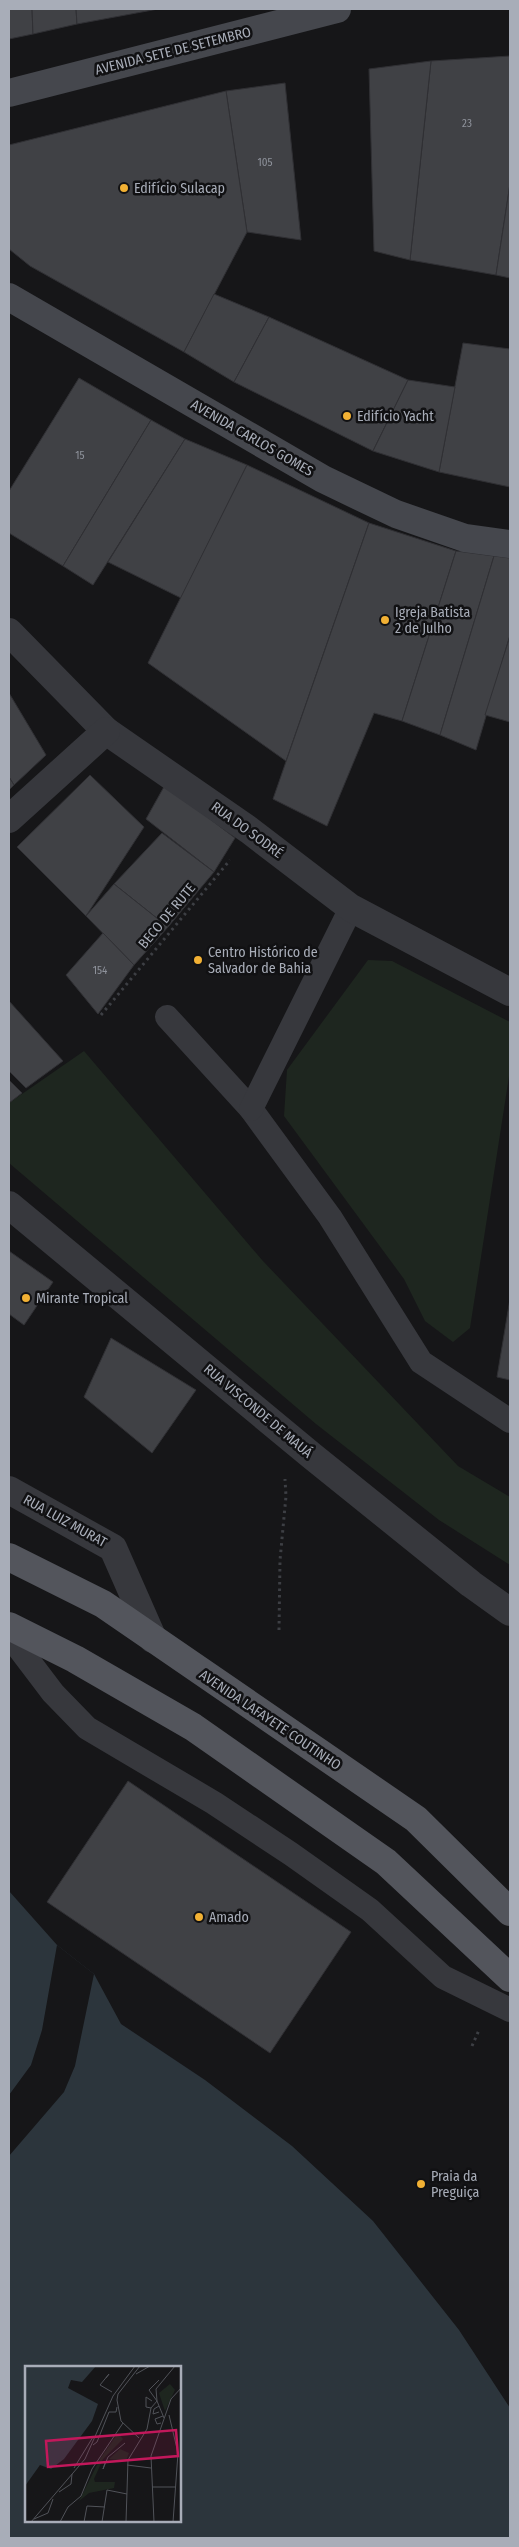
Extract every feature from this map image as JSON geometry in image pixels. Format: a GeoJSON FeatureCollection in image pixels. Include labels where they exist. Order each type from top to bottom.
{"type":"FeatureCollection","features":[{"type":"Feature","properties":{"kind":"main road","name":"AVENIDA SETE DE SETEMBRO"},"geometry":{"type":"LineString","coordinates":[[12,94],[337,9]]}},
{"type":"Feature","properties":{"kind":"main road","name":"AVENIDA CARLOS GOMES"},"geometry":{"type":"LineString","coordinates":[[9,298],[323,479],[413,520],[465,538],[510,544]]}},
{"type":"Feature","properties":{"kind":"main road","name":"AVENIDA LAFAYETE COUTINHO"},"geometry":{"type":"LineString","coordinates":[[9,1557],[103,1604],[416,1819],[510,1912]]}},
{"type":"Feature","properties":{"kind":"main road"},"geometry":{"type":"LineString","coordinates":[[9,1626],[75,1659],[193,1727],[386,1862],[510,1978]]}},
{"type":"Feature","properties":{"kind":"street","name":"RUA DO SODRÉ"},"geometry":{"type":"LineString","coordinates":[[9,632],[106,731],[249,830],[351,908],[510,992]]}},
{"type":"Feature","properties":{"kind":"street"},"geometry":{"type":"LineString","coordinates":[[9,819],[106,731]]}},
{"type":"Feature","properties":{"kind":"street","name":"RUA VISCONDE DE MAUÁ"},"geometry":{"type":"LineString","coordinates":[[9,1205],[312,1456],[471,1584],[510,1612]]}},
{"type":"Feature","properties":{"kind":"street","name":"RUA LUIZ MURAT"},"geometry":{"type":"LineString","coordinates":[[9,1490],[113,1548],[153,1639]]}},
{"type":"Feature","properties":{"kind":"lane"},"geometry":{"type":"LineString","coordinates":[[250,1109],[351,908]]}},
{"type":"Feature","properties":{"kind":"lane"},"geometry":{"type":"LineString","coordinates":[[167,1017],[250,1109],[330,1217],[421,1362],[510,1420]]}},
{"type":"Feature","properties":{"kind":"lane"},"geometry":{"type":"LineString","coordinates":[[9,1635],[53,1693],[87,1728],[214,1803],[299,1860],[370,1910],[444,1977],[510,2010]]}},
{"type":"Feature","properties":{"kind":"path","name":"BECO DE RUTE"},"geometry":{"type":"LineString","coordinates":[[101,1015],[232,857],[249,830]]}},
{"type":"Feature","properties":{"kind":"path"},"geometry":{"type":"LineString","coordinates":[[280,1630],[280,1560],[286,1496],[284,1471]]}},
{"type":"Feature","properties":{"kind":"shaded area"},"geometry":{"type":"Polygon","coordinates":[[[368,960],[392,961],[510,1022],[510,1070],[470,1328],[453,1342],[425,1321],[404,1279],[284,1116],[287,1070],[368,960]]]}},
{"type":"Feature","properties":{"kind":"shaded area"},"geometry":{"type":"Polygon","coordinates":[[[84,1051],[262,1260],[458,1466],[510,1497],[510,1565],[439,1520],[316,1424],[9,1163],[9,1103],[84,1051]]]}},
{"type":"Feature","properties":{"kind":"shaded area"},"geometry":{"type":"Polygon","coordinates":[[[9,1891],[57,1945],[94,1974],[121,2024],[205,2080],[292,2146],[373,2221],[459,2330],[510,2408],[510,2538],[9,2538],[9,1891]]]}},
{"type":"Feature","properties":{"kind":"pier"},"geometry":{"type":"Polygon","coordinates":[[[57,1945],[94,1974],[75,2066],[64,2092],[9,2156],[9,2095],[31,2065],[42,2030],[57,1945]]]}},
{"type":"Feature","properties":{"kind":"building"},"geometry":{"type":"Polygon","coordinates":[[[9,9],[32,9],[33,34],[9,39],[9,9]]]}},
{"type":"Feature","properties":{"kind":"building"},"geometry":{"type":"Polygon","coordinates":[[[32,9],[76,9],[77,24],[33,34],[32,9]]]}},
{"type":"Feature","properties":{"kind":"building"},"geometry":{"type":"Polygon","coordinates":[[[76,9],[158,9],[77,24],[76,9]]]}},
{"type":"Feature","properties":{"kind":"building"},"geometry":{"type":"Polygon","coordinates":[[[510,56],[510,184],[496,275],[410,260],[431,61],[510,56]]]}},
{"type":"Feature","properties":{"kind":"building"},"geometry":{"type":"Polygon","coordinates":[[[431,61],[410,260],[374,251],[369,69],[431,61]]]}},
{"type":"Feature","properties":{"kind":"building"},"geometry":{"type":"Polygon","coordinates":[[[285,83],[301,240],[247,232],[226,91],[285,83]]]}},
{"type":"Feature","properties":{"kind":"building","name":"Edifício Sulacap"},"geometry":{"type":"Polygon","coordinates":[[[226,91],[247,232],[184,352],[30,266],[9,249],[9,145],[226,91]]]}},
{"type":"Feature","properties":{"kind":"building"},"geometry":{"type":"Polygon","coordinates":[[[510,184],[510,278],[496,275],[510,184]]]}},
{"type":"Feature","properties":{"kind":"building"},"geometry":{"type":"Polygon","coordinates":[[[214,294],[269,317],[234,382],[184,352],[214,294]]]}},
{"type":"Feature","properties":{"kind":"building","name":"Edifício Yacht"},"geometry":{"type":"Polygon","coordinates":[[[269,317],[408,380],[373,451],[234,382],[269,317]]]}},
{"type":"Feature","properties":{"kind":"building"},"geometry":{"type":"Polygon","coordinates":[[[463,343],[510,349],[510,487],[439,472],[463,343]]]}},
{"type":"Feature","properties":{"kind":"building"},"geometry":{"type":"Polygon","coordinates":[[[79,378],[151,420],[63,566],[9,533],[9,491],[79,378]]]}},
{"type":"Feature","properties":{"kind":"building"},"geometry":{"type":"Polygon","coordinates":[[[408,380],[455,387],[439,472],[373,451],[408,380]]]}},
{"type":"Feature","properties":{"kind":"building"},"geometry":{"type":"Polygon","coordinates":[[[151,420],[185,439],[93,585],[63,566],[151,420]]]}},
{"type":"Feature","properties":{"kind":"building"},"geometry":{"type":"Polygon","coordinates":[[[185,439],[247,465],[181,598],[108,562],[185,439]]]}},
{"type":"Feature","properties":{"kind":"building"},"geometry":{"type":"Polygon","coordinates":[[[247,465],[369,523],[286,761],[148,663],[247,465]]]}},
{"type":"Feature","properties":{"kind":"building","name":"Igreja Batista 2 de Julho"},"geometry":{"type":"Polygon","coordinates":[[[369,523],[456,551],[402,721],[374,713],[327,826],[273,799],[369,523]]]}},
{"type":"Feature","properties":{"kind":"building"},"geometry":{"type":"Polygon","coordinates":[[[456,551],[494,556],[440,735],[402,721],[456,551]]]}},
{"type":"Feature","properties":{"kind":"building"},"geometry":{"type":"Polygon","coordinates":[[[494,556],[510,558],[510,635],[476,750],[440,735],[494,556]]]}},
{"type":"Feature","properties":{"kind":"building"},"geometry":{"type":"Polygon","coordinates":[[[510,636],[510,722],[485,715],[510,636]]]}},
{"type":"Feature","properties":{"kind":"building"},"geometry":{"type":"Polygon","coordinates":[[[9,693],[46,755],[14,785],[9,777],[9,693]]]}},
{"type":"Feature","properties":{"kind":"building"},"geometry":{"type":"Polygon","coordinates":[[[90,775],[144,827],[86,916],[17,847],[90,775]]]}},
{"type":"Feature","properties":{"kind":"building"},"geometry":{"type":"Polygon","coordinates":[[[9,777],[14,785],[9,790],[9,777]]]}},
{"type":"Feature","properties":{"kind":"building"},"geometry":{"type":"Polygon","coordinates":[[[165,785],[235,838],[214,872],[146,819],[165,785]]]}},
{"type":"Feature","properties":{"kind":"building"},"geometry":{"type":"Polygon","coordinates":[[[162,833],[214,872],[168,927],[114,884],[162,833]]]}},
{"type":"Feature","properties":{"kind":"building"},"geometry":{"type":"Polygon","coordinates":[[[114,884],[168,927],[134,965],[86,916],[114,884]]]}},
{"type":"Feature","properties":{"kind":"building"},"geometry":{"type":"Polygon","coordinates":[[[103,933],[134,965],[98,1014],[66,975],[103,933]]]}},
{"type":"Feature","properties":{"kind":"building"},"geometry":{"type":"Polygon","coordinates":[[[9,1001],[63,1061],[26,1088],[9,1071],[9,1001]]]}},
{"type":"Feature","properties":{"kind":"building"},"geometry":{"type":"Polygon","coordinates":[[[9,1080],[22,1093],[9,1103],[9,1080]]]}},
{"type":"Feature","properties":{"kind":"building","name":"Mirante Tropical"},"geometry":{"type":"Polygon","coordinates":[[[9,1251],[53,1282],[24,1325],[9,1314],[9,1251]]]}},
{"type":"Feature","properties":{"kind":"building"},"geometry":{"type":"Polygon","coordinates":[[[510,1299],[510,1380],[497,1377],[510,1299]]]}},
{"type":"Feature","properties":{"kind":"building"},"geometry":{"type":"Polygon","coordinates":[[[111,1338],[196,1390],[152,1453],[84,1397],[111,1338]]]}},
{"type":"Feature","properties":{"kind":"building","name":"Amado"},"geometry":{"type":"Polygon","coordinates":[[[128,1781],[351,1932],[270,2053],[47,1902],[128,1781]]]}},
{"type":"Feature","properties":{"kind":"place","name":"Edifício Sulacap"},"geometry":{"type":"Point","coordinates":[124,188]}},
{"type":"Feature","properties":{"kind":"place","name":"Edifício Yacht"},"geometry":{"type":"Point","coordinates":[347,416]}},
{"type":"Feature","properties":{"kind":"place","name":"Igreja Batista 2 de Julho"},"geometry":{"type":"Point","coordinates":[385,620]}},
{"type":"Feature","properties":{"kind":"place","name":"Centro Histórico de Salvador de Bahia"},"geometry":{"type":"Point","coordinates":[198,960]}},
{"type":"Feature","properties":{"kind":"place","name":"Mirante Tropical"},"geometry":{"type":"Point","coordinates":[26,1298]}},
{"type":"Feature","properties":{"kind":"place","name":"Amado"},"geometry":{"type":"Point","coordinates":[199,1917]}},
{"type":"Feature","properties":{"kind":"place","name":"Praia da Preguiça"},"geometry":{"type":"Point","coordinates":[421,2184]}}]}
